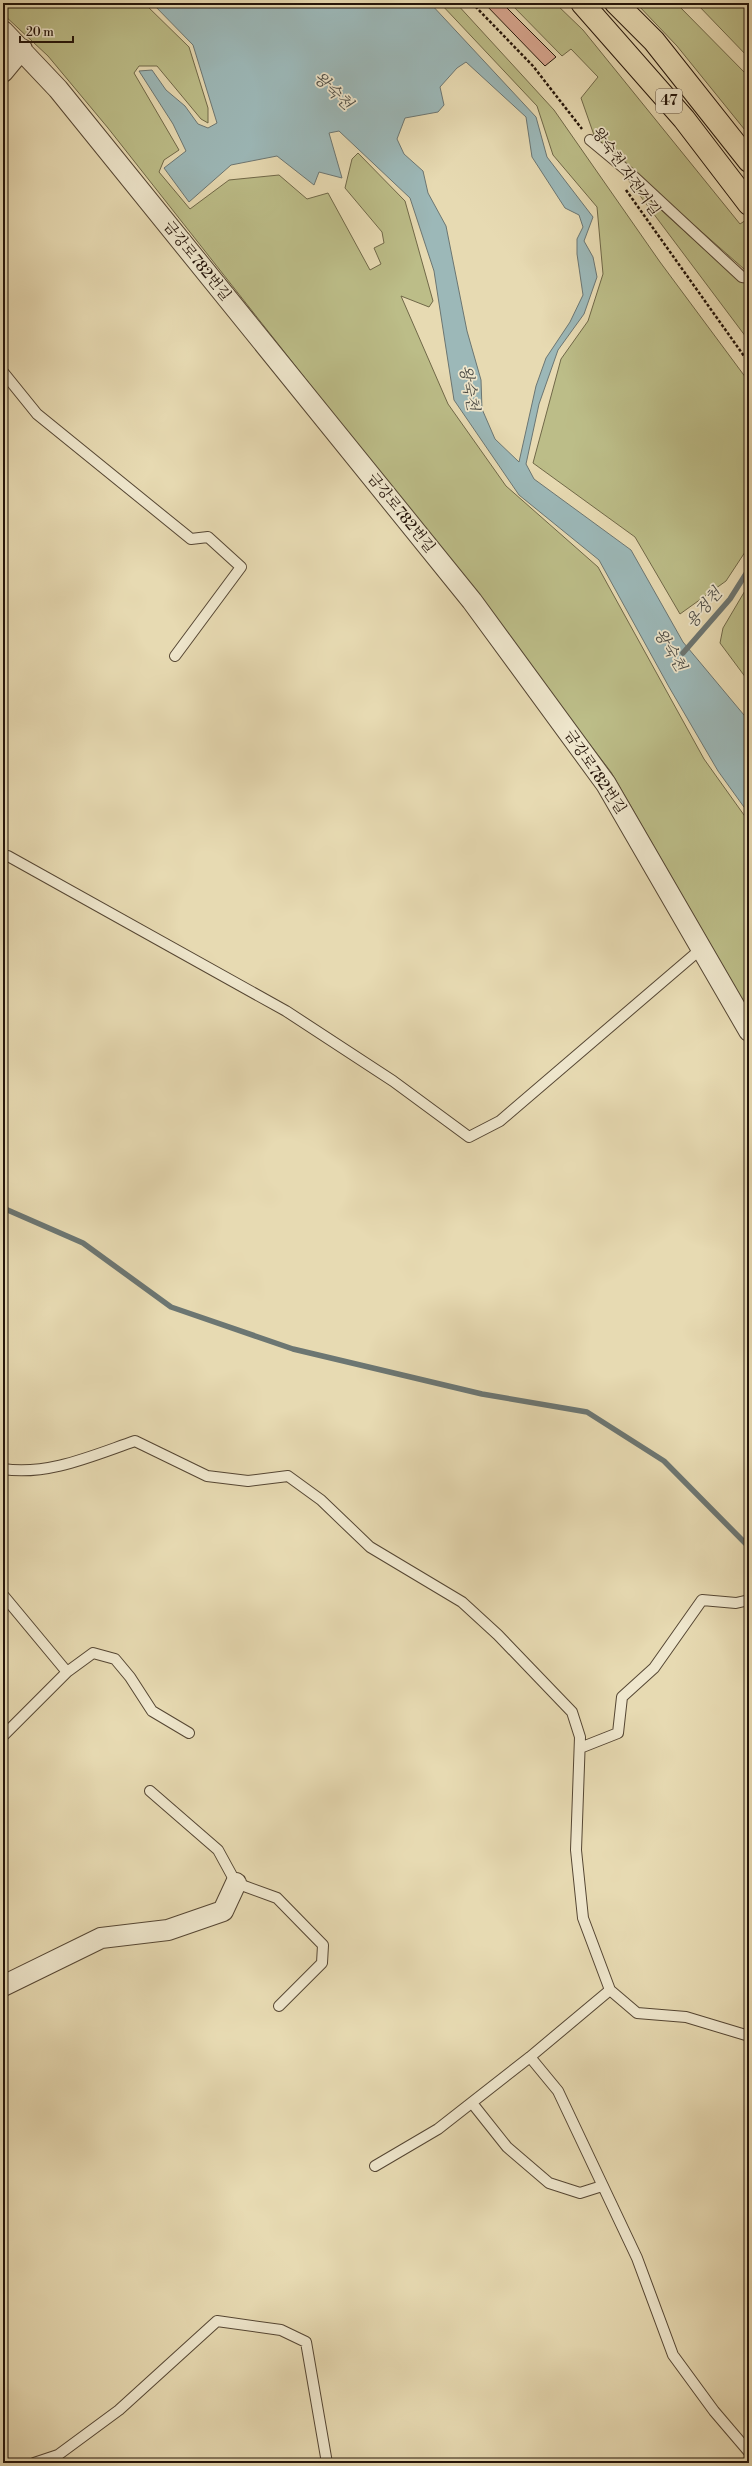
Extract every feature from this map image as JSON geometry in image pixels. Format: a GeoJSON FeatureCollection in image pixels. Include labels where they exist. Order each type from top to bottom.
{"type":"FeatureCollection","features":[{"type":"Feature","properties":{"kind":"highway","name":"47"},"geometry":{"type":"LineString","coordinates":[[582,3],[599,20],[684,119],[749,204]]}},
{"type":"Feature","properties":{"kind":"highway","name":"47"},"geometry":{"type":"LineString","coordinates":[[616,3],[654,41],[749,161]]}},
{"type":"Feature","properties":{"kind":"street","name":"금강로782번길"},"geometry":{"type":"LineString","coordinates":[[3,31],[22,49],[58,89],[472,601],[606,784],[749,1031]]}},
{"type":"Feature","properties":{"kind":"street"},"geometry":{"type":"LineString","coordinates":[[3,72],[22,49]]}},
{"type":"Feature","properties":{"kind":"street"},"geometry":{"type":"LineString","coordinates":[[3,1986],[101,1938],[168,1930],[224,1911],[236,1883]]}},
{"type":"Feature","properties":{"kind":"lane"},"geometry":{"type":"LineString","coordinates":[[590,140],[631,174],[742,277],[749,278]]}},
{"type":"Feature","properties":{"kind":"lane"},"geometry":{"type":"LineString","coordinates":[[3,372],[44,419],[191,539],[208,537],[241,567],[175,656]]}},
{"type":"Feature","properties":{"kind":"lane"},"geometry":{"type":"LineString","coordinates":[[3,856],[8,856],[286,1011],[393,1081],[469,1138],[500,1121],[702,948]]}},
{"type":"Feature","properties":{"kind":"lane"},"geometry":{"type":"LineString","coordinates":[[3,1469],[12,1471],[61,1466],[135,1441],[207,1476],[248,1481],[288,1476],[321,1500],[370,1547],[462,1602],[498,1635],[572,1712],[580,1737],[576,1850],[583,1918],[610,1990],[637,2014],[686,2017],[749,2036]]}},
{"type":"Feature","properties":{"kind":"lane"},"geometry":{"type":"LineString","coordinates":[[3,1595],[67,1672]]}},
{"type":"Feature","properties":{"kind":"lane"},"geometry":{"type":"LineString","coordinates":[[580,1748],[618,1732],[622,1697],[654,1668],[702,1600],[736,1603],[749,1600]]}},
{"type":"Feature","properties":{"kind":"lane"},"geometry":{"type":"LineString","coordinates":[[3,1736],[67,1672],[93,1653],[115,1659],[130,1677],[152,1711],[189,1733]]}},
{"type":"Feature","properties":{"kind":"lane"},"geometry":{"type":"LineString","coordinates":[[150,1791],[218,1850],[236,1883],[277,1898],[323,1945],[322,1963],[279,2006]]}},
{"type":"Feature","properties":{"kind":"lane"},"geometry":{"type":"LineString","coordinates":[[375,2166],[438,2129],[530,2057],[610,1990]]}},
{"type":"Feature","properties":{"kind":"lane"},"geometry":{"type":"LineString","coordinates":[[530,2057],[558,2091],[637,2258],[673,2355],[714,2411],[749,2452]]}},
{"type":"Feature","properties":{"kind":"lane"},"geometry":{"type":"LineString","coordinates":[[472,2103],[507,2147],[549,2183],[580,2194],[602,2186]]}},
{"type":"Feature","properties":{"kind":"lane"},"geometry":{"type":"LineString","coordinates":[[34,2463],[58,2455],[119,2410],[217,2321],[281,2330],[306,2342],[327,2463]]}},
{"type":"Feature","properties":{"kind":"path","name":"왕숙천 자전거길"},"geometry":{"type":"LineString","coordinates":[[472,3],[549,85],[590,140]]}},
{"type":"Feature","properties":{"kind":"path","name":"왕숙천 자전거길"},"geometry":{"type":"LineString","coordinates":[[625,188],[749,363]]}},
{"type":"Feature","properties":{"kind":"green space"},"geometry":{"type":"Polygon","coordinates":[[[3,3],[144,3],[189,47],[208,108],[208,123],[201,119],[157,66],[139,66],[134,73],[179,150],[164,160],[159,172],[190,209],[229,180],[279,175],[307,199],[328,193],[370,270],[381,264],[374,248],[384,243],[382,232],[345,188],[352,159],[358,153],[405,201],[433,301],[429,307],[401,296],[448,404],[506,486],[598,567],[704,759],[749,822],[749,1011],[611,772],[442,552],[108,128],[48,56],[3,14],[3,3]]]}},
{"type":"Feature","properties":{"kind":"green space"},"geometry":{"type":"Polygon","coordinates":[[[440,3],[456,3],[554,110],[660,262],[749,382],[749,546],[726,581],[680,614],[635,537],[533,463],[561,359],[588,321],[603,274],[597,207],[553,155],[537,106],[440,3]]]}},
{"type":"Feature","properties":{"kind":"green space"},"geometry":{"type":"Polygon","coordinates":[[[510,3],[555,3],[583,30],[740,224],[749,218],[749,269],[744,269],[595,138],[581,98],[598,77],[571,49],[562,56],[510,3]]]}},
{"type":"Feature","properties":{"kind":"green space"},"geometry":{"type":"Polygon","coordinates":[[[636,3],[676,3],[749,77],[749,135],[677,46],[636,3]]]}},
{"type":"Feature","properties":{"kind":"green space"},"geometry":{"type":"Polygon","coordinates":[[[696,3],[749,3],[749,58],[696,3]]]}},
{"type":"Feature","properties":{"kind":"green space"},"geometry":{"type":"Polygon","coordinates":[[[629,181],[737,279],[749,283],[749,341],[629,181]]]}},
{"type":"Feature","properties":{"kind":"green space"},"geometry":{"type":"Polygon","coordinates":[[[749,584],[749,682],[720,643],[723,628],[749,584]]]}},
{"type":"Feature","properties":{"kind":"water","name":"왕숙천"},"geometry":{"type":"Polygon","coordinates":[[[152,3],[430,3],[536,117],[547,157],[593,217],[584,241],[593,257],[597,277],[584,314],[558,350],[539,404],[526,464],[534,479],[631,550],[683,642],[749,721],[749,814],[718,771],[669,687],[599,560],[519,495],[454,400],[434,271],[410,198],[339,131],[329,133],[342,178],[319,172],[314,185],[277,156],[231,165],[189,202],[164,168],[186,151],[173,124],[139,71],[152,70],[166,90],[185,106],[198,124],[208,128],[217,123],[193,45],[152,3]],[[466,62],[457,68],[440,87],[444,105],[438,112],[405,118],[397,139],[404,154],[423,171],[428,193],[446,226],[467,331],[481,380],[482,409],[495,439],[519,462],[536,386],[546,358],[570,322],[583,295],[577,254],[577,239],[583,227],[579,215],[565,208],[532,157],[526,117],[466,62]]]}},
{"type":"Feature","properties":{"kind":"building"},"geometry":{"type":"Polygon","coordinates":[[[484,3],[502,3],[556,57],[545,66],[484,3]]]}},
{"type":"Feature","properties":{"kind":"waterway","name":"용정천"},"geometry":{"type":"LineString","coordinates":[[683,653],[730,599],[749,569]]}},
{"type":"Feature","properties":{"kind":"waterway"},"geometry":{"type":"LineString","coordinates":[[3,1208],[83,1243],[171,1307],[293,1349],[482,1394],[587,1412],[664,1461],[749,1547]]}}]}
